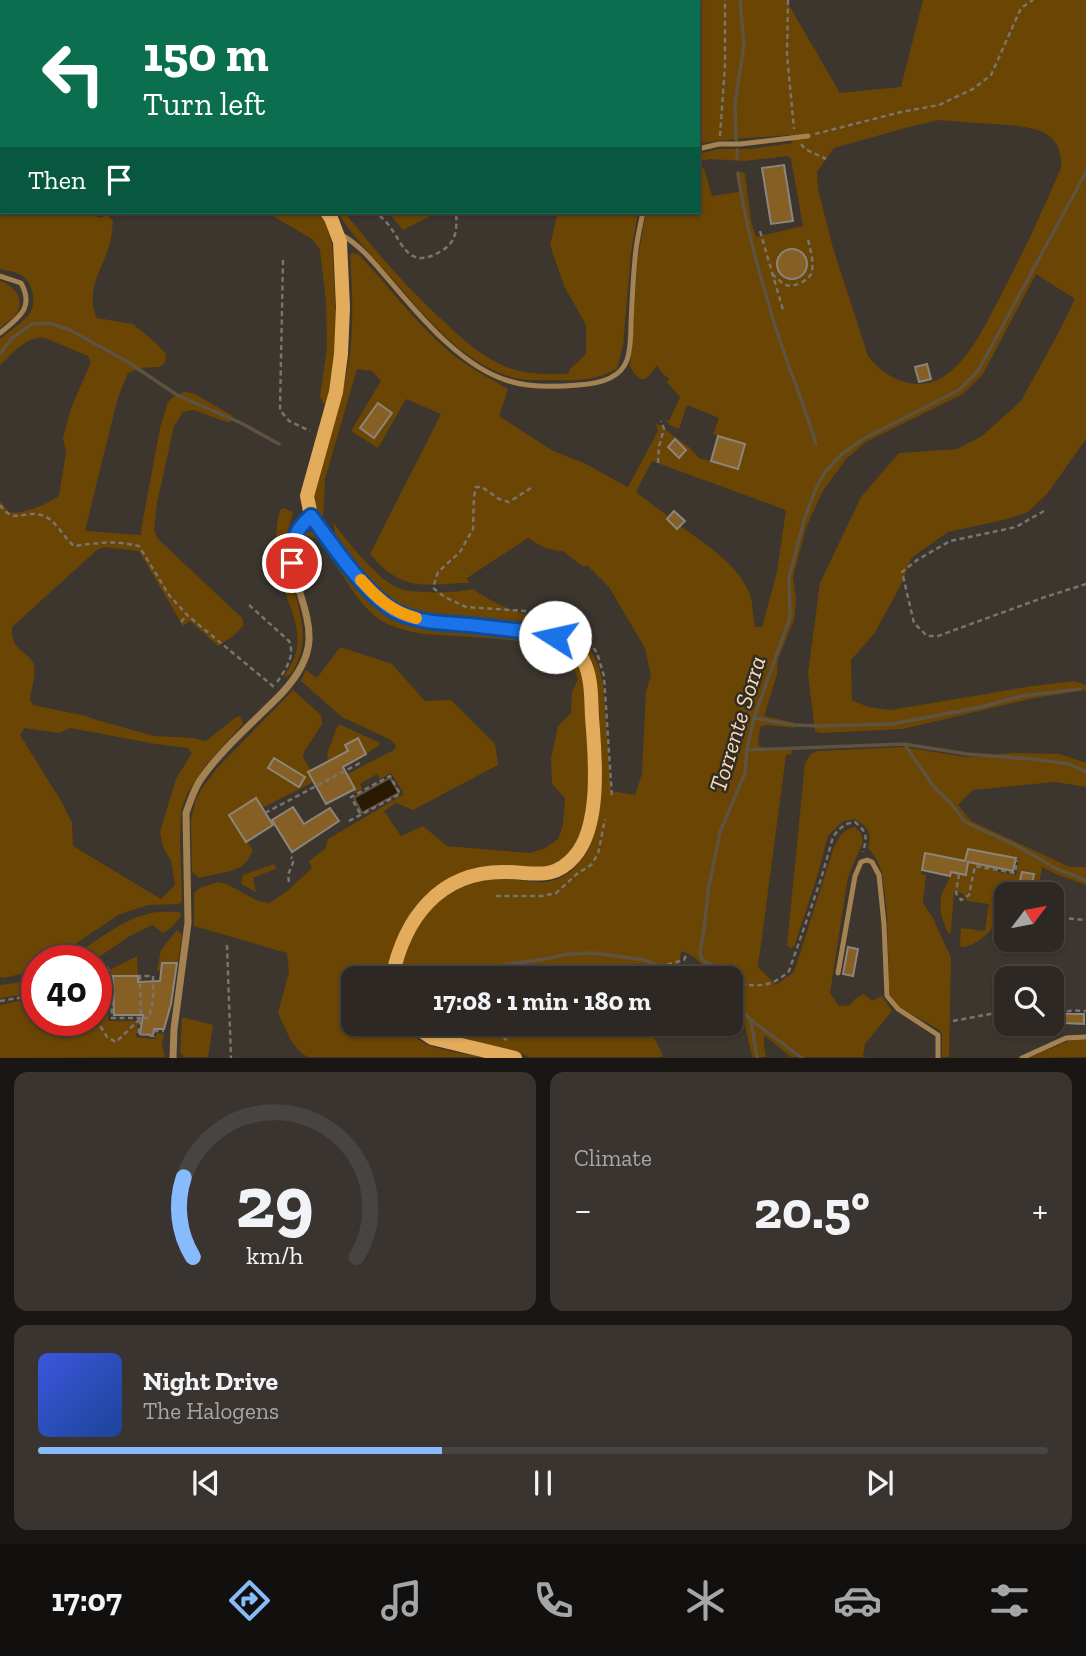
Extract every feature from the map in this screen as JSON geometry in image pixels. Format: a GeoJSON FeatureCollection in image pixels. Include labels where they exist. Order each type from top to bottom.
{"type":"FeatureCollection","features":[{"type":"Feature","properties":{"kind":"street"},"geometry":{"type":"LineString","coordinates":[[328,214],[340,242],[341,354],[336,393],[307,496],[311,516],[339,555],[388,607],[426,621],[555,637],[568,643],[579,653],[590,683],[595,779],[590,820],[578,854],[556,871],[542,874],[490,872],[456,883],[440,892],[416,915],[395,966]]}},
{"type":"Feature","properties":{"kind":"street"},"geometry":{"type":"LineString","coordinates":[[173,1058],[174,1029],[188,923],[186,813],[198,783],[282,693],[296,675],[308,649],[308,628],[292,563],[292,548],[294,536],[311,516]]}},
{"type":"Feature","properties":{"kind":"street"},"geometry":{"type":"LineString","coordinates":[[429,1036],[515,1053]]}},
{"type":"Feature","properties":{"kind":"lane"},"geometry":{"type":"LineString","coordinates":[[700,149],[719,144],[808,136]]}},
{"type":"Feature","properties":{"kind":"lane"},"geometry":{"type":"LineString","coordinates":[[336,232],[363,250],[415,311],[451,347],[477,366],[509,381],[540,386],[576,386],[604,382],[619,373],[626,363],[630,347],[635,256],[643,214]]}},
{"type":"Feature","properties":{"kind":"lane"},"geometry":{"type":"LineString","coordinates":[[0,276],[21,283],[27,300],[20,316],[0,333]]}},
{"type":"Feature","properties":{"kind":"lane"},"geometry":{"type":"LineString","coordinates":[[838,973],[855,876],[861,862],[867,860],[872,862],[878,875],[884,924],[887,996],[898,1010],[938,1035],[938,1058]]}},
{"type":"Feature","properties":{"kind":"lane"},"geometry":{"type":"LineString","coordinates":[[1022,1058],[1066,1038],[1086,1037]]}},
{"type":"Feature","properties":{"kind":"path"},"geometry":{"type":"LineString","coordinates":[[719,144],[725,65],[725,0]]}},
{"type":"Feature","properties":{"kind":"path"},"geometry":{"type":"LineString","coordinates":[[788,0],[787,55],[795,138],[805,149],[826,159]]}},
{"type":"Feature","properties":{"kind":"path"},"geometry":{"type":"LineString","coordinates":[[808,136],[939,105],[973,89],[991,75],[1021,8],[1033,0]]}},
{"type":"Feature","properties":{"kind":"path"},"geometry":{"type":"LineString","coordinates":[[376,214],[382,217],[410,255],[420,257],[433,256],[449,246],[454,240],[457,228],[456,214]]}},
{"type":"Feature","properties":{"kind":"path"},"geometry":{"type":"LineString","coordinates":[[760,231],[783,310]]}},
{"type":"Feature","properties":{"kind":"path"},"geometry":{"type":"LineString","coordinates":[[772,274],[786,285],[807,279],[812,273],[808,239]]}},
{"type":"Feature","properties":{"kind":"path"},"geometry":{"type":"LineString","coordinates":[[283,260],[280,410],[289,421],[323,437]]}},
{"type":"Feature","properties":{"kind":"path"},"geometry":{"type":"LineString","coordinates":[[657,427],[662,423],[664,429],[658,463]]}},
{"type":"Feature","properties":{"kind":"path"},"geometry":{"type":"LineString","coordinates":[[499,608],[466,607],[433,588],[438,572],[460,552],[473,529],[476,487],[482,487],[499,499],[509,502],[531,488]]}},
{"type":"Feature","properties":{"kind":"path"},"geometry":{"type":"LineString","coordinates":[[0,505],[5,512],[18,517],[43,515],[74,546],[105,541],[139,546],[169,595],[187,615],[282,693]]}},
{"type":"Feature","properties":{"kind":"path"},"geometry":{"type":"LineString","coordinates":[[1044,511],[1016,527],[950,541],[902,572],[914,622],[927,636],[938,636],[1086,584]]}},
{"type":"Feature","properties":{"kind":"path"},"geometry":{"type":"LineString","coordinates":[[249,605],[289,641],[292,647],[292,655],[274,687]]}},
{"type":"Feature","properties":{"kind":"path"},"geometry":{"type":"LineString","coordinates":[[181,622],[187,615]]}},
{"type":"Feature","properties":{"kind":"path"},"geometry":{"type":"LineString","coordinates":[[265,813],[362,762]]}},
{"type":"Feature","properties":{"kind":"path"},"geometry":{"type":"LineString","coordinates":[[349,821],[361,816],[400,794],[390,776],[351,797],[361,816]]}},
{"type":"Feature","properties":{"kind":"path"},"geometry":{"type":"LineString","coordinates":[[743,984],[759,986],[771,983],[789,971],[833,837],[846,824],[855,822],[864,830],[866,839],[861,862]]}},
{"type":"Feature","properties":{"kind":"path"},"geometry":{"type":"LineString","coordinates":[[289,882],[288,875],[293,860],[291,856]]}},
{"type":"Feature","properties":{"kind":"path"},"geometry":{"type":"LineString","coordinates":[[959,874],[956,893],[961,900],[969,895],[975,866],[1015,873],[1017,860]]}},
{"type":"Feature","properties":{"kind":"path"},"geometry":{"type":"LineString","coordinates":[[1064,918],[1086,919]]}},
{"type":"Feature","properties":{"kind":"path"},"geometry":{"type":"LineString","coordinates":[[227,945],[231,1058]]}},
{"type":"Feature","properties":{"kind":"path"},"geometry":{"type":"LineString","coordinates":[[666,966],[684,960],[687,953]]}},
{"type":"Feature","properties":{"kind":"path"},"geometry":{"type":"LineString","coordinates":[[112,1017],[141,1018],[149,1018],[153,1001],[153,976],[141,976],[141,1018],[138,1034],[154,1036],[155,1031],[174,1029]]}},
{"type":"Feature","properties":{"kind":"path"},"geometry":{"type":"LineString","coordinates":[[0,1001],[21,998]]}},
{"type":"Feature","properties":{"kind":"path"},"geometry":{"type":"LineString","coordinates":[[1064,1012],[1086,1011]]}},
{"type":"Feature","properties":{"kind":"path"},"geometry":{"type":"LineString","coordinates":[[953,1021],[994,1013]]}},
{"type":"Feature","properties":{"kind":"path"},"geometry":{"type":"LineString","coordinates":[[106,1036],[116,1042],[141,1018]]}},
{"type":"Feature","properties":{"kind":"path"},"geometry":{"type":"LineString","coordinates":[[502,1036],[515,1053]]}},
{"type":"Feature","properties":{"kind":"shaded area"},"geometry":{"type":"Polygon","coordinates":[[[700,0],[786,0],[840,93],[901,87],[923,0],[1086,0],[1086,439],[1047,494],[1028,512],[948,532],[911,558],[902,583],[874,634],[851,660],[852,700],[868,707],[890,710],[1075,681],[1086,685],[1086,690],[1034,698],[903,729],[820,733],[815,731],[808,673],[820,583],[861,497],[899,453],[957,449],[982,436],[1021,401],[1075,299],[1036,274],[983,374],[963,394],[866,442],[846,459],[822,492],[806,528],[793,577],[796,599],[794,620],[778,659],[777,675],[764,716],[795,723],[794,728],[766,725],[760,727],[758,745],[764,748],[788,747],[792,752],[786,755],[758,967],[776,985],[794,972],[833,850],[844,832],[855,827],[861,833],[863,842],[848,877],[830,993],[839,1006],[850,1005],[864,994],[872,1001],[882,996],[892,1011],[865,1044],[865,1057],[791,1057],[764,1035],[766,1057],[752,1057],[743,1019],[743,966],[703,966],[691,955],[681,951],[679,966],[402,966],[420,919],[446,895],[479,881],[491,879],[553,881],[576,867],[595,833],[600,812],[602,768],[597,687],[581,648],[570,637],[528,624],[422,613],[392,601],[344,554],[333,522],[372,568],[398,588],[435,592],[473,589],[513,611],[561,623],[579,636],[592,652],[603,683],[611,791],[635,795],[642,774],[646,691],[651,676],[645,648],[609,587],[588,566],[582,566],[563,551],[549,549],[528,538],[467,578],[469,583],[434,585],[411,583],[401,579],[391,574],[370,554],[441,414],[406,399],[378,448],[351,431],[381,381],[372,371],[357,369],[325,479],[321,519],[315,503],[317,482],[348,364],[352,316],[350,255],[353,253],[358,254],[439,343],[508,389],[499,416],[553,451],[584,463],[628,487],[658,431],[656,423],[689,447],[699,458],[738,469],[745,444],[713,434],[719,418],[687,405],[679,429],[670,425],[664,418],[669,421],[680,397],[667,382],[669,379],[657,365],[644,379],[638,377],[630,367],[638,257],[646,214],[700,214],[700,169],[704,168],[712,196],[739,192],[736,173],[745,174],[751,221],[756,237],[803,226],[791,159],[788,156],[745,161],[709,159],[700,161],[700,154],[718,149],[750,149],[793,143],[789,135],[700,144],[700,0]],[[939,120],[834,148],[817,172],[818,189],[833,248],[868,356],[890,376],[918,384],[933,382],[960,363],[981,333],[1061,168],[1056,143],[1049,136],[1030,128],[939,120]],[[652,461],[636,492],[669,517],[667,519],[677,528],[680,526],[710,547],[738,574],[750,594],[755,627],[762,627],[777,572],[786,510],[652,461]]]}},
{"type":"Feature","properties":{"kind":"shaded area"},"geometry":{"type":"Polygon","coordinates":[[[0,214],[89,214],[101,218],[107,215],[113,221],[110,243],[94,289],[97,318],[133,324],[166,354],[165,363],[159,367],[140,368],[128,373],[118,397],[85,531],[141,535],[160,428],[168,402],[173,397],[184,392],[193,393],[233,416],[230,422],[227,422],[193,410],[183,412],[174,426],[157,503],[154,530],[157,538],[242,618],[244,625],[218,646],[190,621],[183,626],[139,551],[104,547],[97,550],[12,627],[14,642],[34,666],[30,700],[33,705],[86,716],[154,736],[206,741],[235,718],[240,716],[243,724],[206,765],[187,794],[181,811],[182,902],[148,905],[118,915],[74,945],[21,945],[21,974],[4,978],[0,977],[0,501],[9,512],[14,513],[35,508],[59,496],[66,452],[63,438],[71,408],[91,362],[88,356],[45,338],[38,338],[20,346],[0,365],[0,339],[28,316],[32,307],[32,290],[22,276],[0,269],[0,214]],[[24,728],[20,735],[72,823],[73,846],[161,899],[175,885],[171,861],[163,847],[160,832],[176,779],[192,753],[188,748],[70,728],[59,733],[24,728]]]}},
{"type":"Feature","properties":{"kind":"shaded area"},"geometry":{"type":"Polygon","coordinates":[[[269,214],[321,214],[325,220],[332,244],[336,316],[335,351],[327,405],[320,397],[327,347],[326,302],[320,250],[312,239],[269,214]]]}},
{"type":"Feature","properties":{"kind":"shaded area"},"geometry":{"type":"Polygon","coordinates":[[[338,214],[346,214],[415,294],[455,332],[492,360],[516,370],[568,374],[586,354],[586,325],[564,286],[550,245],[558,214],[638,214],[631,253],[623,346],[617,369],[580,380],[531,380],[508,376],[491,369],[460,349],[432,323],[338,214]]]}},
{"type":"Feature","properties":{"kind":"shaded area"},"geometry":{"type":"Polygon","coordinates":[[[390,214],[434,214],[403,230],[390,214]]]}},
{"type":"Feature","properties":{"kind":"shaded area"},"geometry":{"type":"Polygon","coordinates":[[[0,281],[15,291],[20,306],[14,317],[0,328],[0,281]]]}},
{"type":"Feature","properties":{"kind":"shaded area"},"geometry":{"type":"Polygon","coordinates":[[[284,508],[293,512],[286,550],[303,638],[295,667],[291,674],[284,677],[292,663],[298,641],[278,563],[276,532],[280,510],[284,508]]]}},
{"type":"Feature","properties":{"kind":"shaded area"},"geometry":{"type":"Polygon","coordinates":[[[308,532],[317,534],[385,611],[538,637],[565,647],[577,661],[584,684],[589,780],[585,820],[573,851],[553,866],[437,888],[393,966],[341,966],[341,1036],[414,1036],[427,1044],[449,1051],[482,1057],[308,1057],[301,1053],[290,1039],[278,1013],[289,972],[287,953],[194,926],[194,893],[200,888],[218,882],[258,901],[269,903],[286,892],[312,868],[309,861],[325,849],[328,839],[404,794],[391,773],[380,779],[377,774],[360,784],[362,789],[355,793],[347,774],[394,750],[396,746],[391,740],[342,717],[301,681],[306,670],[317,678],[340,647],[392,664],[425,701],[451,700],[495,744],[498,765],[413,810],[396,803],[384,811],[401,836],[423,826],[447,846],[530,853],[545,848],[558,839],[563,825],[565,798],[552,784],[551,759],[558,726],[571,713],[572,692],[578,679],[565,654],[553,647],[538,644],[422,634],[387,623],[367,609],[315,538],[308,536],[303,539],[301,536],[308,532]]]}},
{"type":"Feature","properties":{"kind":"shaded area"},"geometry":{"type":"Polygon","coordinates":[[[293,690],[321,715],[322,724],[303,757],[319,779],[262,808],[256,798],[229,815],[253,850],[246,862],[239,867],[199,878],[192,872],[191,819],[196,799],[218,767],[293,690]]]}},
{"type":"Feature","properties":{"kind":"shaded area"},"geometry":{"type":"Polygon","coordinates":[[[338,725],[380,743],[366,754],[357,738],[345,745],[348,751],[328,761],[327,754],[338,725]]]}},
{"type":"Feature","properties":{"kind":"shaded area"},"geometry":{"type":"Polygon","coordinates":[[[903,747],[966,757],[1014,753],[1060,754],[1086,763],[1086,787],[1055,782],[973,790],[958,805],[971,821],[1070,867],[1086,867],[1086,885],[1042,867],[1040,882],[994,882],[992,927],[977,942],[961,947],[961,928],[985,931],[989,904],[967,901],[962,893],[954,892],[949,934],[940,904],[951,872],[966,875],[968,862],[1016,875],[1019,859],[968,849],[965,861],[925,853],[921,874],[926,875],[923,903],[933,918],[951,958],[949,1057],[942,1057],[942,1033],[897,1006],[891,998],[887,913],[882,874],[868,847],[868,830],[855,819],[843,821],[828,836],[794,947],[787,945],[805,763],[811,754],[817,751],[903,747]]]}},
{"type":"Feature","properties":{"kind":"shaded area"},"geometry":{"type":"Polygon","coordinates":[[[390,778],[399,793],[362,813],[354,798],[390,778]]]}},
{"type":"Feature","properties":{"kind":"shaded area"},"geometry":{"type":"Polygon","coordinates":[[[274,864],[275,869],[253,878],[256,892],[241,883],[243,875],[274,864]]]}},
{"type":"Feature","properties":{"kind":"shaded area"},"geometry":{"type":"Polygon","coordinates":[[[155,912],[180,912],[181,916],[163,933],[152,925],[112,948],[112,945],[90,945],[126,922],[155,912]]]}},
{"type":"Feature","properties":{"kind":"shaded area"},"geometry":{"type":"Polygon","coordinates":[[[177,930],[182,935],[178,963],[162,963],[161,971],[157,971],[161,950],[177,930]]]}},
{"type":"Feature","properties":{"kind":"shaded area"},"geometry":{"type":"Polygon","coordinates":[[[137,956],[138,976],[112,976],[112,969],[137,956]]]}},
{"type":"Feature","properties":{"kind":"shaded area"},"geometry":{"type":"Polygon","coordinates":[[[21,982],[21,995],[0,998],[0,985],[21,982]]]}},
{"type":"Feature","properties":{"kind":"shaded area"},"geometry":{"type":"Polygon","coordinates":[[[21,1000],[21,1036],[112,1036],[112,1021],[138,1021],[136,1037],[155,1039],[157,1033],[164,1034],[162,1045],[165,1057],[0,1058],[0,1005],[21,1000]]]}},
{"type":"Feature","properties":{"kind":"shaded area"},"geometry":{"type":"Polygon","coordinates":[[[182,1017],[213,1025],[208,1057],[184,1057],[180,1053],[182,1017]]]}},
{"type":"Feature","properties":{"kind":"shaded area"},"geometry":{"type":"Polygon","coordinates":[[[452,1036],[653,1036],[662,1057],[529,1057],[452,1036]]]}},
{"type":"Feature","properties":{"kind":"shaded area"},"geometry":{"type":"Polygon","coordinates":[[[1086,1040],[1086,1057],[1029,1058],[1068,1041],[1086,1040]]]}},
{"type":"Feature","properties":{"kind":"building"},"geometry":{"type":"Polygon","coordinates":[[[784,165],[793,221],[771,224],[762,168],[784,165]]]}},
{"type":"Feature","properties":{"kind":"building"},"geometry":{"type":"Polygon","coordinates":[[[792,249],[803,253],[807,264],[803,275],[792,279],[781,275],[777,264],[781,253],[792,249]]]}},
{"type":"Feature","properties":{"kind":"building"},"geometry":{"type":"Polygon","coordinates":[[[927,364],[931,379],[919,382],[915,367],[927,364]]]}},
{"type":"Feature","properties":{"kind":"building"},"geometry":{"type":"Polygon","coordinates":[[[378,403],[392,413],[374,438],[360,428],[378,403]]]}},
{"type":"Feature","properties":{"kind":"building"},"geometry":{"type":"Polygon","coordinates":[[[718,436],[745,444],[738,469],[711,461],[718,436]]]}},
{"type":"Feature","properties":{"kind":"building"},"geometry":{"type":"Polygon","coordinates":[[[675,439],[686,450],[679,458],[668,447],[675,439]]]}},
{"type":"Feature","properties":{"kind":"building"},"geometry":{"type":"Polygon","coordinates":[[[674,511],[685,521],[677,529],[667,519],[674,511]]]}},
{"type":"Feature","properties":{"kind":"building"},"geometry":{"type":"Polygon","coordinates":[[[358,738],[366,754],[343,767],[355,789],[326,804],[308,772],[348,751],[345,745],[358,738]]]}},
{"type":"Feature","properties":{"kind":"building"},"geometry":{"type":"Polygon","coordinates":[[[274,758],[305,777],[299,787],[268,768],[274,758]]]}},
{"type":"Feature","properties":{"kind":"building"},"geometry":{"type":"Polygon","coordinates":[[[256,798],[273,825],[246,842],[229,815],[256,798]]]}},
{"type":"Feature","properties":{"kind":"building"},"geometry":{"type":"Polygon","coordinates":[[[293,807],[304,824],[330,808],[339,821],[292,852],[272,820],[293,807]]]}},
{"type":"Feature","properties":{"kind":"building"},"geometry":{"type":"Polygon","coordinates":[[[968,849],[1016,858],[1013,871],[968,862],[966,875],[951,872],[950,876],[922,870],[925,853],[965,861],[968,849]]]}},
{"type":"Feature","properties":{"kind":"building"},"geometry":{"type":"Polygon","coordinates":[[[1022,872],[1034,874],[1032,882],[1020,882],[1022,872]]]}},
{"type":"Feature","properties":{"kind":"building"},"geometry":{"type":"Polygon","coordinates":[[[848,947],[858,949],[853,976],[843,974],[848,947]]]}},
{"type":"Feature","properties":{"kind":"building"},"geometry":{"type":"Polygon","coordinates":[[[162,963],[177,963],[164,1029],[154,1029],[153,1035],[140,1034],[143,1015],[114,1015],[113,976],[138,976],[138,982],[160,981],[162,963]]]}},
{"type":"Feature","properties":{"kind":"building"},"geometry":{"type":"Polygon","coordinates":[[[1064,1014],[1084,1014],[1084,1024],[1064,1023],[1064,1014]]]}},
{"type":"Feature","properties":{"kind":"waterway"},"geometry":{"type":"LineString","coordinates":[[736,140],[735,103],[744,44],[740,0]]}},
{"type":"Feature","properties":{"kind":"waterway"},"geometry":{"type":"LineString","coordinates":[[737,150],[737,158]]}},
{"type":"Feature","properties":{"kind":"waterway","name":"Torrente Sorra"},"geometry":{"type":"LineString","coordinates":[[712,966],[702,959],[700,952],[709,885],[720,832],[745,773],[754,718],[790,617],[789,578],[804,520],[816,488],[825,472],[842,454],[863,439],[959,390],[978,371],[1086,172]]}},
{"type":"Feature","properties":{"kind":"waterway"},"geometry":{"type":"LineString","coordinates":[[738,173],[764,288],[816,444]]}},
{"type":"Feature","properties":{"kind":"waterway"},"geometry":{"type":"LineString","coordinates":[[0,354],[11,339],[32,324],[49,323],[70,330],[128,362],[177,395],[241,423],[279,444]]}},
{"type":"Feature","properties":{"kind":"waterway"},"geometry":{"type":"LineString","coordinates":[[754,718],[794,725],[892,724],[981,707],[1021,696],[1080,689]]}},
{"type":"Feature","properties":{"kind":"waterway"},"geometry":{"type":"LineString","coordinates":[[747,750],[904,744],[967,754],[1069,764],[1086,772]]}},
{"type":"Feature","properties":{"kind":"waterway"},"geometry":{"type":"LineString","coordinates":[[905,745],[934,787],[965,822],[1019,847],[1057,869],[1086,880]]}},
{"type":"Feature","properties":{"kind":"waterway"},"geometry":{"type":"LineString","coordinates":[[497,966],[568,954],[594,953],[644,960],[659,966]]}},
{"type":"Feature","properties":{"kind":"waterway","name":"Torrente Sorra"},"geometry":{"type":"LineString","coordinates":[[743,1012],[751,1020],[757,1058]]}},
{"type":"Feature","properties":{"kind":"waterway"},"geometry":{"type":"LineString","coordinates":[[751,1020],[802,1058]]}},
{"type":"Feature","properties":{"kind":"slow traffic"},"geometry":{"type":"LineString","coordinates":[[361,580],[388,607],[416,618]]}},
{"type":"Feature","properties":{"kind":"route"},"geometry":{"type":"LineString","coordinates":[[292,563],[294,536],[311,516],[339,555],[388,607],[426,621],[555,637]]}}]}
